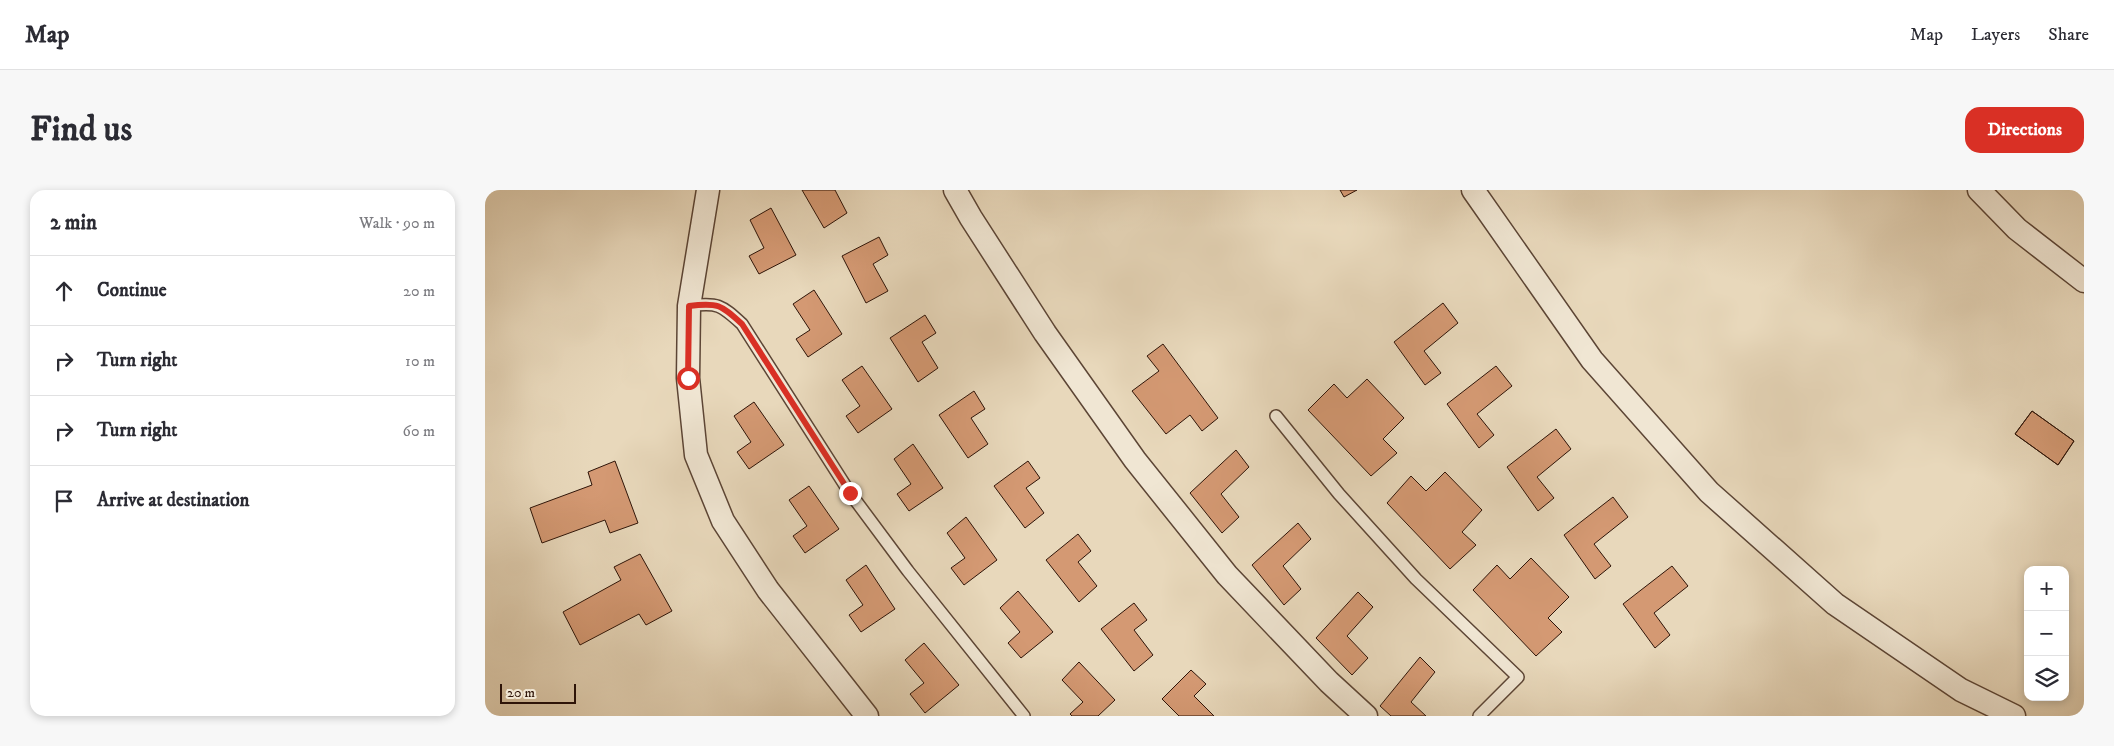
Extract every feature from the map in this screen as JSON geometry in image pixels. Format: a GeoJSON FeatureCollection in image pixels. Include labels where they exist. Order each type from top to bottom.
{"type":"FeatureCollection","features":[{"type":"Feature","properties":{"kind":"street"},"geometry":{"type":"LineString","coordinates":[[708,190],[689,306],[688,378],[696,455],[723,521],[768,590],[867,716]]}},
{"type":"Feature","properties":{"kind":"street"},"geometry":{"type":"LineString","coordinates":[[955,190],[1045,333],[1135,460],[1227,575],[1329,682],[1366,716]]}},
{"type":"Feature","properties":{"kind":"street"},"geometry":{"type":"LineString","coordinates":[[1473,190],[1592,360],[1709,492],[1835,604],[1961,690],[2014,716]]}},
{"type":"Feature","properties":{"kind":"street"},"geometry":{"type":"LineString","coordinates":[[1979,190],[2017,229],[2084,280]]}},
{"type":"Feature","properties":{"kind":"lane"},"geometry":{"type":"LineString","coordinates":[[689,306],[709,303],[725,309],[742,324],[850,493],[914,579],[1024,716]]}},
{"type":"Feature","properties":{"kind":"lane"},"geometry":{"type":"LineString","coordinates":[[1276,416],[1339,494],[1416,578],[1518,677],[1479,716]]}},
{"type":"Feature","properties":{"kind":"building"},"geometry":{"type":"Polygon","coordinates":[[[802,190],[835,190],[847,213],[824,228],[802,190]]]}},
{"type":"Feature","properties":{"kind":"building"},"geometry":{"type":"Polygon","coordinates":[[[1340,190],[1357,190],[1344,197],[1340,190]]]}},
{"type":"Feature","properties":{"kind":"building"},"geometry":{"type":"Polygon","coordinates":[[[771,208],[796,255],[759,274],[749,256],[764,248],[750,220],[771,208]]]}},
{"type":"Feature","properties":{"kind":"building"},"geometry":{"type":"Polygon","coordinates":[[[879,237],[888,255],[873,264],[888,291],[866,303],[842,256],[879,237]]]}},
{"type":"Feature","properties":{"kind":"building"},"geometry":{"type":"Polygon","coordinates":[[[814,290],[842,334],[808,357],[796,339],[810,330],[793,304],[814,290]]]}},
{"type":"Feature","properties":{"kind":"building"},"geometry":{"type":"Polygon","coordinates":[[[1443,303],[1458,323],[1424,351],[1441,373],[1425,385],[1394,342],[1443,303]]]}},
{"type":"Feature","properties":{"kind":"building"},"geometry":{"type":"Polygon","coordinates":[[[925,315],[936,333],[922,342],[938,368],[918,382],[890,338],[925,315]]]}},
{"type":"Feature","properties":{"kind":"building"},"geometry":{"type":"Polygon","coordinates":[[[1163,344],[1218,418],[1202,431],[1190,415],[1166,434],[1132,391],[1159,371],[1147,356],[1163,344]]]}},
{"type":"Feature","properties":{"kind":"building"},"geometry":{"type":"Polygon","coordinates":[[[862,366],[892,409],[858,433],[846,416],[860,406],[842,380],[862,366]]]}},
{"type":"Feature","properties":{"kind":"building"},"geometry":{"type":"Polygon","coordinates":[[[1496,366],[1512,386],[1477,414],[1494,435],[1479,448],[1447,404],[1496,366]]]}},
{"type":"Feature","properties":{"kind":"building"},"geometry":{"type":"Polygon","coordinates":[[[1367,379],[1404,418],[1383,439],[1397,453],[1371,476],[1308,410],[1334,384],[1347,398],[1367,379]]]}},
{"type":"Feature","properties":{"kind":"building"},"geometry":{"type":"Polygon","coordinates":[[[974,391],[985,409],[971,418],[988,444],[968,458],[939,415],[974,391]]]}},
{"type":"Feature","properties":{"kind":"building"},"geometry":{"type":"Polygon","coordinates":[[[754,402],[784,445],[749,469],[737,452],[751,442],[734,416],[754,402]]]}},
{"type":"Feature","properties":{"kind":"building"},"geometry":{"type":"Polygon","coordinates":[[[2032,411],[2074,441],[2058,465],[2015,434],[2032,411]]]}},
{"type":"Feature","properties":{"kind":"building"},"geometry":{"type":"Polygon","coordinates":[[[2032,411],[2074,441],[2058,465],[2015,434],[2032,411]]]}},
{"type":"Feature","properties":{"kind":"building"},"geometry":{"type":"Polygon","coordinates":[[[1556,429],[1571,449],[1537,477],[1554,498],[1538,511],[1507,467],[1556,429]]]}},
{"type":"Feature","properties":{"kind":"building"},"geometry":{"type":"Polygon","coordinates":[[[913,444],[943,488],[909,511],[897,494],[911,484],[894,459],[913,444]]]}},
{"type":"Feature","properties":{"kind":"building"},"geometry":{"type":"Polygon","coordinates":[[[1236,450],[1249,467],[1221,494],[1239,517],[1222,533],[1190,493],[1236,450]]]}},
{"type":"Feature","properties":{"kind":"building"},"geometry":{"type":"Polygon","coordinates":[[[615,461],[638,523],[610,533],[605,520],[542,543],[530,508],[592,485],[588,472],[615,461]]]}},
{"type":"Feature","properties":{"kind":"building"},"geometry":{"type":"Polygon","coordinates":[[[1028,461],[1040,478],[1026,488],[1044,513],[1025,528],[994,486],[1028,461]]]}},
{"type":"Feature","properties":{"kind":"building"},"geometry":{"type":"Polygon","coordinates":[[[1445,472],[1482,510],[1462,532],[1476,545],[1450,569],[1387,503],[1411,476],[1426,491],[1445,472]]]}},
{"type":"Feature","properties":{"kind":"building"},"geometry":{"type":"Polygon","coordinates":[[[809,486],[839,529],[805,553],[793,536],[807,526],[789,500],[809,486]]]}},
{"type":"Feature","properties":{"kind":"building"},"geometry":{"type":"Polygon","coordinates":[[[1613,497],[1628,517],[1594,544],[1611,566],[1595,579],[1564,535],[1613,497]]]}},
{"type":"Feature","properties":{"kind":"building"},"geometry":{"type":"Polygon","coordinates":[[[966,517],[997,560],[964,585],[951,568],[965,558],[947,533],[966,517]]]}},
{"type":"Feature","properties":{"kind":"building"},"geometry":{"type":"Polygon","coordinates":[[[1298,523],[1311,539],[1283,566],[1301,589],[1284,605],[1252,565],[1298,523]]]}},
{"type":"Feature","properties":{"kind":"building"},"geometry":{"type":"Polygon","coordinates":[[[1078,534],[1091,551],[1078,562],[1097,586],[1079,602],[1046,560],[1078,534]]]}},
{"type":"Feature","properties":{"kind":"building"},"geometry":{"type":"Polygon","coordinates":[[[640,554],[672,611],[646,625],[639,614],[580,645],[563,612],[621,580],[614,567],[640,554]]]}},
{"type":"Feature","properties":{"kind":"building"},"geometry":{"type":"Polygon","coordinates":[[[1531,558],[1569,597],[1548,618],[1562,632],[1536,656],[1473,590],[1497,565],[1510,579],[1531,558]]]}},
{"type":"Feature","properties":{"kind":"building"},"geometry":{"type":"Polygon","coordinates":[[[866,565],[895,609],[861,632],[849,615],[863,605],[846,580],[866,565]]]}},
{"type":"Feature","properties":{"kind":"building"},"geometry":{"type":"Polygon","coordinates":[[[1672,566],[1688,586],[1654,613],[1670,635],[1655,648],[1623,604],[1672,566]]]}},
{"type":"Feature","properties":{"kind":"building"},"geometry":{"type":"Polygon","coordinates":[[[1018,591],[1053,632],[1021,658],[1008,643],[1020,632],[1000,608],[1018,591]]]}},
{"type":"Feature","properties":{"kind":"building"},"geometry":{"type":"Polygon","coordinates":[[[1358,592],[1373,607],[1347,636],[1368,658],[1352,675],[1316,638],[1358,592]]]}},
{"type":"Feature","properties":{"kind":"building"},"geometry":{"type":"Polygon","coordinates":[[[1134,603],[1147,620],[1134,630],[1153,655],[1134,671],[1101,629],[1134,603]]]}},
{"type":"Feature","properties":{"kind":"building"},"geometry":{"type":"Polygon","coordinates":[[[924,643],[959,685],[925,713],[910,694],[924,683],[905,660],[924,643]]]}},
{"type":"Feature","properties":{"kind":"building"},"geometry":{"type":"Polygon","coordinates":[[[1420,657],[1435,672],[1411,702],[1426,716],[1391,716],[1380,706],[1420,657]]]}},
{"type":"Feature","properties":{"kind":"building"},"geometry":{"type":"Polygon","coordinates":[[[1079,662],[1115,700],[1098,716],[1072,716],[1070,714],[1083,702],[1062,680],[1079,662]]]}},
{"type":"Feature","properties":{"kind":"building"},"geometry":{"type":"Polygon","coordinates":[[[1191,670],[1206,684],[1194,696],[1214,716],[1179,716],[1162,699],[1191,670]]]}},
{"type":"Feature","properties":{"kind":"route"},"geometry":{"type":"LineString","coordinates":[[688,378],[689,306],[709,303],[725,309],[742,324],[850,493]]}}]}
